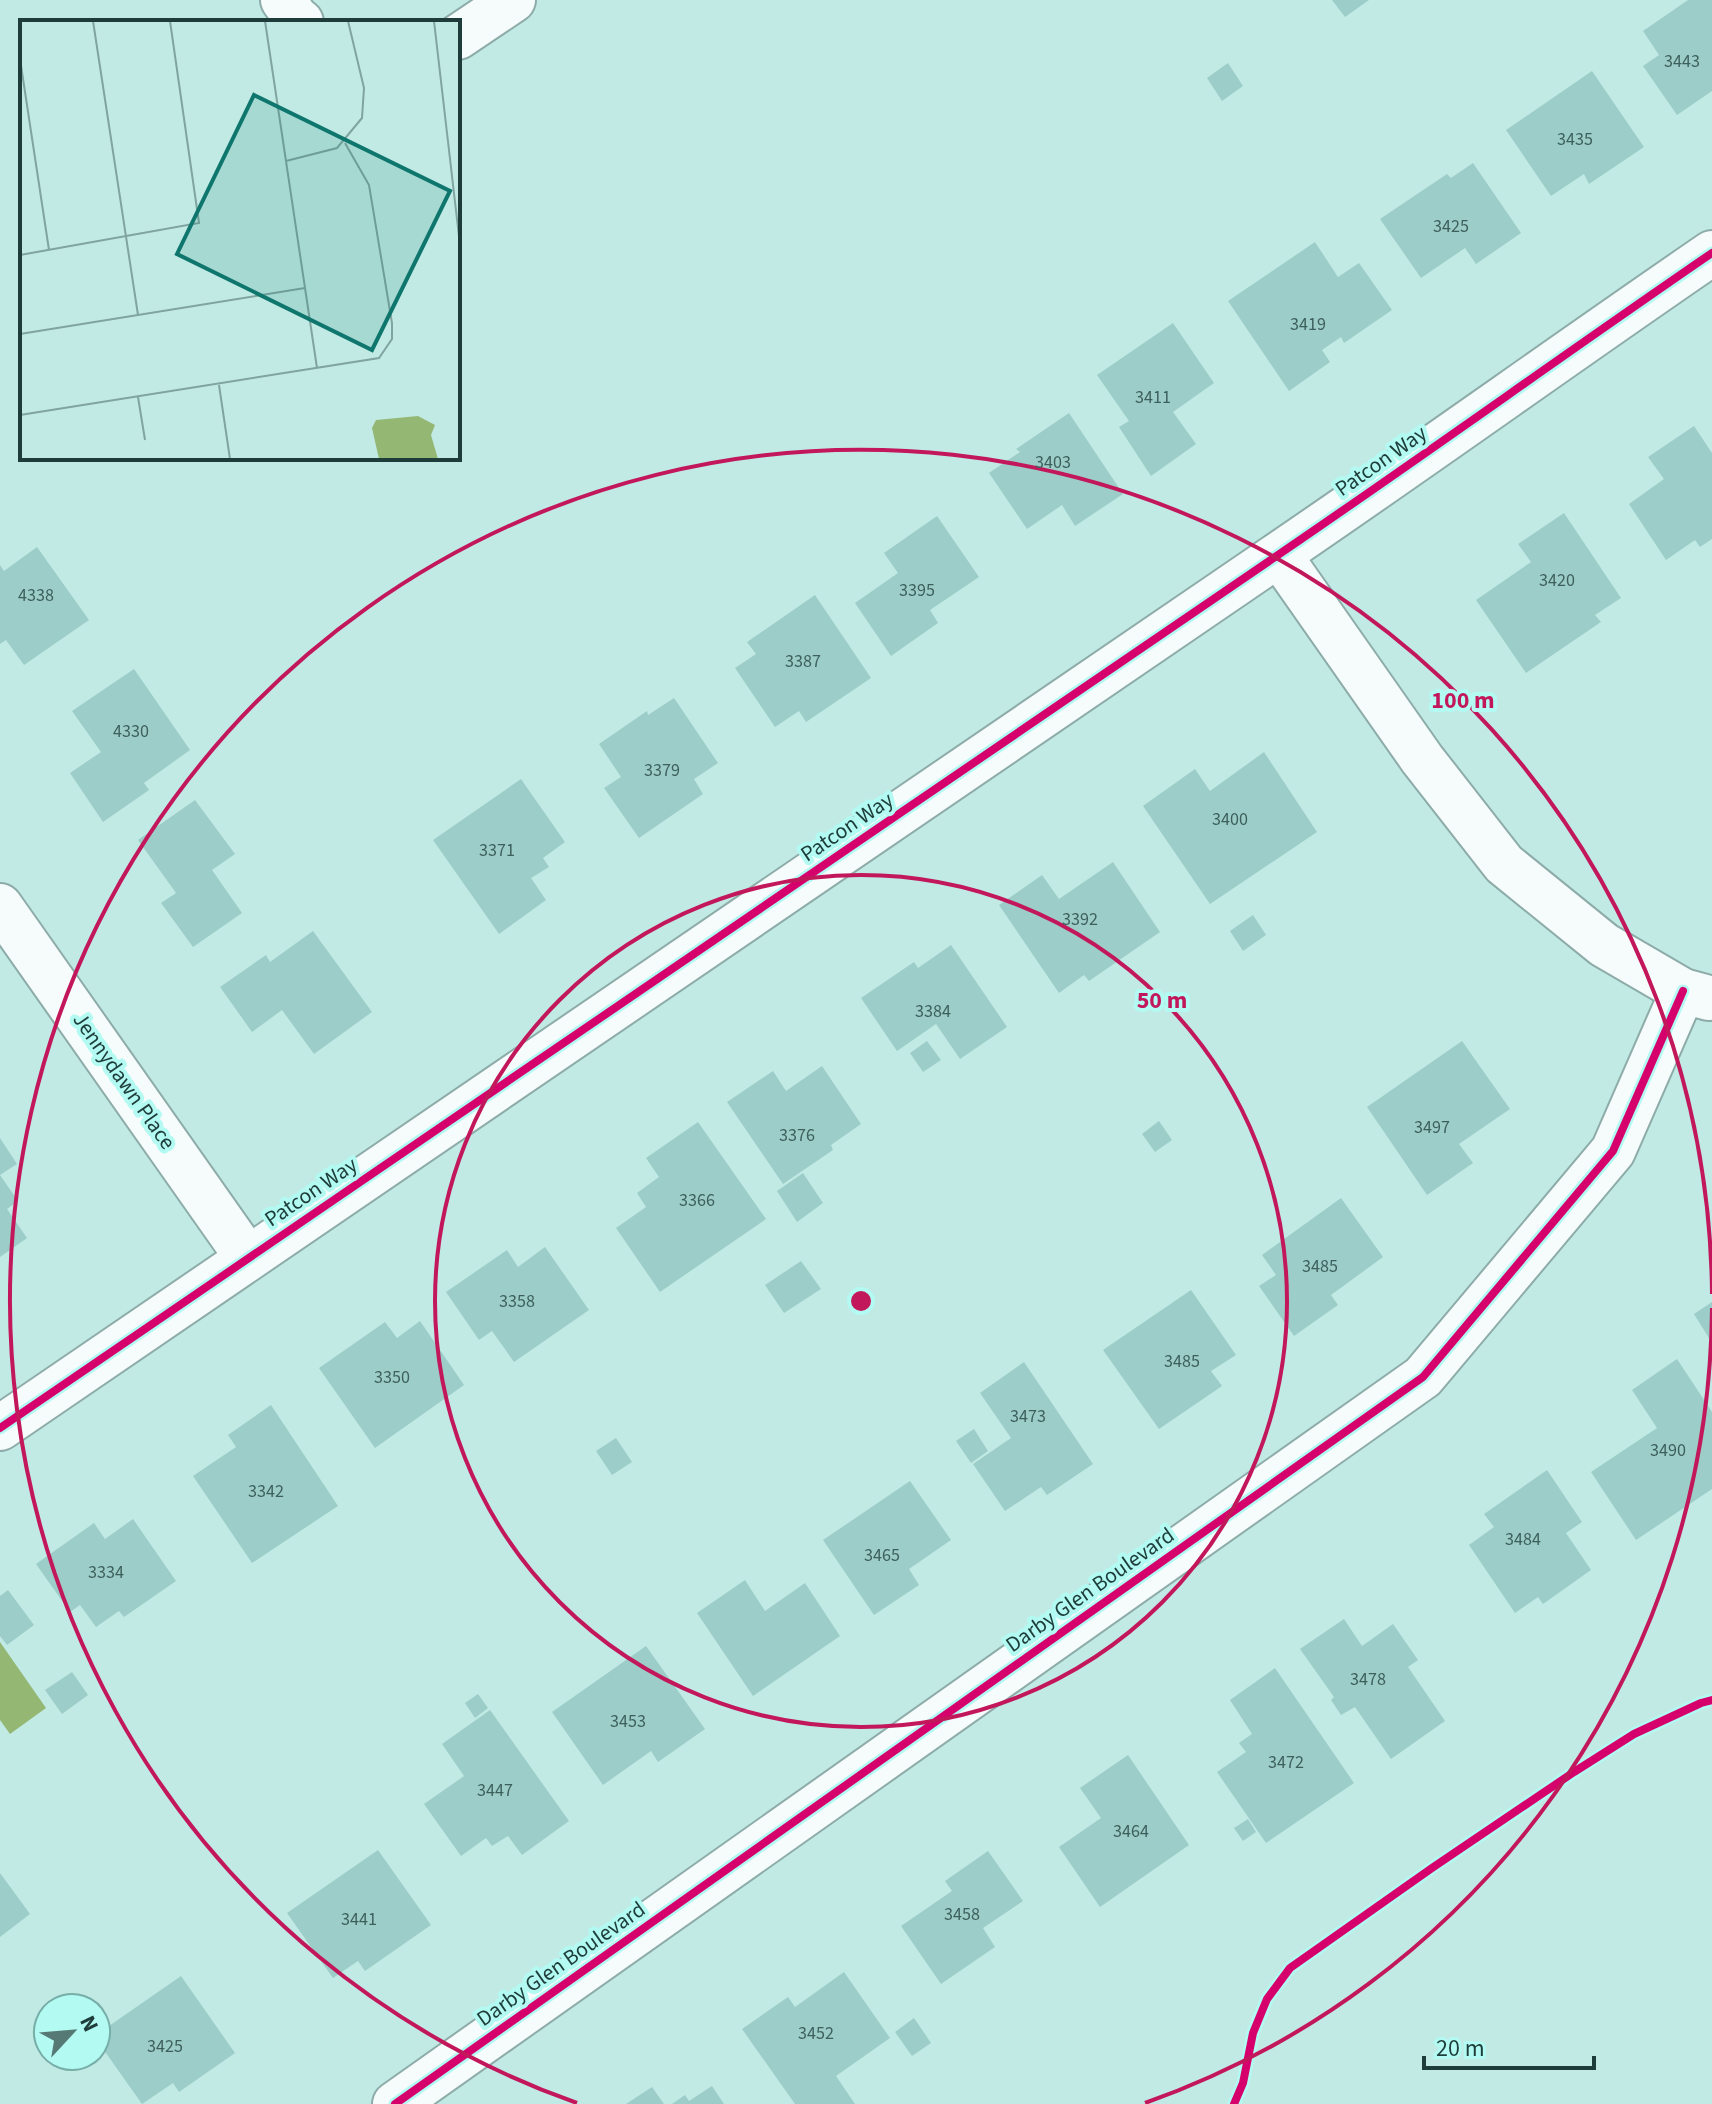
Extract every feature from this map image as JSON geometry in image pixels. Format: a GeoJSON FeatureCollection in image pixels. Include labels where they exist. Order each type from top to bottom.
{"type":"FeatureCollection","features":[{"type":"Feature","properties":{"kind":"street"},"geometry":{"type":"LineString","coordinates":[[283,0],[298,20]]}},
{"type":"Feature","properties":{"kind":"street"},"geometry":{"type":"LineString","coordinates":[[460,36],[513,0]]}},
{"type":"Feature","properties":{"kind":"street","name":"Patcon Way"},"geometry":{"type":"LineString","coordinates":[[0,1428],[1279,555],[1712,253]]}},
{"type":"Feature","properties":{"kind":"street"},"geometry":{"type":"LineString","coordinates":[[1279,555],[1422,759],[1504,864],[1604,945],[1698,995]]}},
{"type":"Feature","properties":{"kind":"street","name":"Jennydawn Place"},"geometry":{"type":"LineString","coordinates":[[0,906],[247,1257]]}},
{"type":"Feature","properties":{"kind":"street","name":"Darby Glen Boulevard"},"geometry":{"type":"LineString","coordinates":[[395,2104],[1423,1377],[1613,1151],[1698,995]]}},
{"type":"Feature","properties":{"kind":"shaded area"},"geometry":{"type":"Polygon","coordinates":[[[0,1642],[46,1708],[10,1734],[0,1720],[0,1642]]]}},
{"type":"Feature","properties":{"kind":"building"},"geometry":{"type":"Polygon","coordinates":[[[1332,0],[1369,0],[1345,17],[1332,0]]]}},
{"type":"Feature","properties":{"kind":"building"},"geometry":{"type":"Polygon","coordinates":[[[1688,0],[1712,0],[1712,91],[1677,115],[1643,66],[1659,55],[1643,31],[1688,0]]]}},
{"type":"Feature","properties":{"kind":"building"},"geometry":{"type":"Polygon","coordinates":[[[1228,63],[1243,86],[1222,101],[1207,78],[1228,63]]]}},
{"type":"Feature","properties":{"kind":"building"},"geometry":{"type":"Polygon","coordinates":[[[1592,71],[1644,147],[1589,184],[1584,174],[1551,196],[1506,130],[1592,71]]]}},
{"type":"Feature","properties":{"kind":"building"},"geometry":{"type":"Polygon","coordinates":[[[1473,163],[1521,233],[1476,264],[1465,248],[1421,278],[1380,219],[1447,174],[1451,178],[1473,163]]]}},
{"type":"Feature","properties":{"kind":"building"},"geometry":{"type":"Polygon","coordinates":[[[1315,242],[1338,277],[1359,263],[1392,310],[1344,343],[1341,337],[1322,350],[1330,362],[1289,391],[1228,301],[1315,242]]]}},
{"type":"Feature","properties":{"kind":"building"},"geometry":{"type":"Polygon","coordinates":[[[1173,323],[1214,383],[1173,412],[1196,444],[1151,476],[1119,427],[1129,421],[1097,375],[1173,323]]]}},
{"type":"Feature","properties":{"kind":"building"},"geometry":{"type":"Polygon","coordinates":[[[1069,413],[1123,494],[1075,526],[1062,505],[1027,529],[989,473],[1020,452],[1016,449],[1069,413]]]}},
{"type":"Feature","properties":{"kind":"building"},"geometry":{"type":"Polygon","coordinates":[[[1694,426],[1712,453],[1712,539],[1700,547],[1695,540],[1666,560],[1629,504],[1664,479],[1648,457],[1694,426]]]}},
{"type":"Feature","properties":{"kind":"building"},"geometry":{"type":"Polygon","coordinates":[[[1564,513],[1621,598],[1595,615],[1601,622],[1526,673],[1476,600],[1531,562],[1518,544],[1564,513]]]}},
{"type":"Feature","properties":{"kind":"building"},"geometry":{"type":"Polygon","coordinates":[[[937,516],[979,577],[930,610],[938,623],[891,656],[855,603],[898,573],[884,553],[937,516]]]}},
{"type":"Feature","properties":{"kind":"building"},"geometry":{"type":"Polygon","coordinates":[[[37,547],[89,620],[24,665],[6,640],[0,644],[0,565],[4,571],[37,547]]]}},
{"type":"Feature","properties":{"kind":"building"},"geometry":{"type":"Polygon","coordinates":[[[815,595],[871,678],[806,722],[799,711],[775,727],[735,668],[756,654],[747,642],[815,595]]]}},
{"type":"Feature","properties":{"kind":"building"},"geometry":{"type":"Polygon","coordinates":[[[134,669],[190,750],[144,783],[149,790],[103,822],[70,773],[101,752],[72,711],[134,669]]]}},
{"type":"Feature","properties":{"kind":"building"},"geometry":{"type":"Polygon","coordinates":[[[674,698],[718,763],[694,779],[703,794],[639,838],[604,788],[621,777],[599,744],[647,711],[648,715],[674,698]]]}},
{"type":"Feature","properties":{"kind":"building"},"geometry":{"type":"Polygon","coordinates":[[[1264,752],[1317,832],[1210,904],[1143,806],[1195,769],[1210,791],[1264,752]]]}},
{"type":"Feature","properties":{"kind":"building"},"geometry":{"type":"Polygon","coordinates":[[[521,779],[565,842],[543,858],[549,867],[531,878],[546,900],[499,934],[433,840],[521,779]]]}},
{"type":"Feature","properties":{"kind":"building"},"geometry":{"type":"Polygon","coordinates":[[[195,800],[235,854],[212,870],[242,913],[193,947],[161,903],[176,893],[138,840],[195,800]]]}},
{"type":"Feature","properties":{"kind":"building"},"geometry":{"type":"Polygon","coordinates":[[[1113,862],[1160,932],[1089,981],[1084,975],[1059,993],[999,905],[1042,875],[1059,899],[1113,862]]]}},
{"type":"Feature","properties":{"kind":"building"},"geometry":{"type":"Polygon","coordinates":[[[1253,915],[1266,935],[1243,951],[1230,931],[1253,915]]]}},
{"type":"Feature","properties":{"kind":"building"},"geometry":{"type":"Polygon","coordinates":[[[313,931],[372,1012],[314,1054],[282,1010],[252,1032],[220,987],[266,955],[270,962],[313,931]]]}},
{"type":"Feature","properties":{"kind":"building"},"geometry":{"type":"Polygon","coordinates":[[[951,945],[1007,1027],[960,1059],[936,1024],[897,1051],[861,998],[914,962],[918,968],[951,945]]]}},
{"type":"Feature","properties":{"kind":"building"},"geometry":{"type":"Polygon","coordinates":[[[927,1041],[941,1060],[923,1072],[910,1053],[927,1041]]]}},
{"type":"Feature","properties":{"kind":"building"},"geometry":{"type":"Polygon","coordinates":[[[1462,1041],[1510,1109],[1459,1144],[1473,1163],[1427,1195],[1367,1107],[1462,1041]]]}},
{"type":"Feature","properties":{"kind":"building"},"geometry":{"type":"Polygon","coordinates":[[[822,1066],[861,1124],[831,1145],[833,1150],[783,1184],[727,1102],[773,1071],[786,1091],[822,1066]]]}},
{"type":"Feature","properties":{"kind":"building"},"geometry":{"type":"Polygon","coordinates":[[[1159,1121],[1172,1140],[1155,1152],[1142,1134],[1159,1121]]]}},
{"type":"Feature","properties":{"kind":"building"},"geometry":{"type":"Polygon","coordinates":[[[698,1122],[766,1219],[660,1292],[616,1228],[646,1207],[637,1193],[659,1177],[646,1158],[698,1122]]]}},
{"type":"Feature","properties":{"kind":"building"},"geometry":{"type":"Polygon","coordinates":[[[0,1138],[17,1164],[0,1175],[0,1138]]]}},
{"type":"Feature","properties":{"kind":"building"},"geometry":{"type":"Polygon","coordinates":[[[803,1173],[823,1203],[797,1222],[777,1191],[803,1173]]]}},
{"type":"Feature","properties":{"kind":"building"},"geometry":{"type":"Polygon","coordinates":[[[0,1175],[18,1201],[7,1209],[27,1238],[0,1257],[0,1175]]]}},
{"type":"Feature","properties":{"kind":"building"},"geometry":{"type":"Polygon","coordinates":[[[1341,1198],[1383,1257],[1331,1295],[1338,1305],[1294,1336],[1259,1286],[1276,1275],[1262,1255],[1341,1198]]]}},
{"type":"Feature","properties":{"kind":"building"},"geometry":{"type":"Polygon","coordinates":[[[545,1247],[589,1310],[514,1362],[492,1331],[479,1340],[446,1292],[507,1250],[518,1267],[545,1247]]]}},
{"type":"Feature","properties":{"kind":"building"},"geometry":{"type":"Polygon","coordinates":[[[801,1261],[821,1289],[784,1313],[765,1285],[801,1261]]]}},
{"type":"Feature","properties":{"kind":"building"},"geometry":{"type":"Polygon","coordinates":[[[1191,1290],[1236,1355],[1211,1371],[1222,1386],[1159,1429],[1103,1350],[1191,1290]]]}},
{"type":"Feature","properties":{"kind":"building"},"geometry":{"type":"Polygon","coordinates":[[[1712,1302],[1712,1343],[1694,1314],[1712,1302]]]}},
{"type":"Feature","properties":{"kind":"building"},"geometry":{"type":"Polygon","coordinates":[[[420,1321],[464,1385],[375,1448],[319,1368],[385,1322],[397,1338],[420,1321]]]}},
{"type":"Feature","properties":{"kind":"building"},"geometry":{"type":"Polygon","coordinates":[[[1677,1359],[1712,1412],[1712,1489],[1636,1540],[1591,1472],[1657,1428],[1632,1390],[1677,1359]]]}},
{"type":"Feature","properties":{"kind":"building"},"geometry":{"type":"Polygon","coordinates":[[[1024,1362],[1093,1464],[1047,1495],[1041,1487],[1005,1511],[973,1464],[1011,1438],[980,1393],[1024,1362]]]}},
{"type":"Feature","properties":{"kind":"building"},"geometry":{"type":"Polygon","coordinates":[[[271,1405],[338,1506],[252,1563],[193,1476],[236,1447],[228,1435],[271,1405]]]}},
{"type":"Feature","properties":{"kind":"building"},"geometry":{"type":"Polygon","coordinates":[[[974,1429],[988,1451],[971,1463],[956,1441],[974,1429]]]}},
{"type":"Feature","properties":{"kind":"building"},"geometry":{"type":"Polygon","coordinates":[[[616,1438],[632,1462],[612,1475],[596,1451],[616,1438]]]}},
{"type":"Feature","properties":{"kind":"building"},"geometry":{"type":"Polygon","coordinates":[[[1547,1470],[1582,1522],[1566,1533],[1591,1570],[1543,1604],[1538,1597],[1515,1613],[1469,1545],[1494,1527],[1484,1514],[1547,1470]]]}},
{"type":"Feature","properties":{"kind":"building"},"geometry":{"type":"Polygon","coordinates":[[[910,1481],[951,1540],[909,1569],[919,1585],[874,1615],[823,1540],[910,1481]]]}},
{"type":"Feature","properties":{"kind":"building"},"geometry":{"type":"Polygon","coordinates":[[[133,1519],[176,1581],[124,1617],[119,1611],[96,1627],[80,1605],[70,1612],[36,1564],[94,1523],[105,1539],[133,1519]]]}},
{"type":"Feature","properties":{"kind":"building"},"geometry":{"type":"Polygon","coordinates":[[[745,1580],[765,1611],[805,1583],[840,1636],[753,1696],[697,1613],[745,1580]]]}},
{"type":"Feature","properties":{"kind":"building"},"geometry":{"type":"Polygon","coordinates":[[[8,1590],[34,1625],[7,1645],[0,1636],[0,1596],[8,1590]]]}},
{"type":"Feature","properties":{"kind":"building"},"geometry":{"type":"Polygon","coordinates":[[[1344,1619],[1362,1646],[1393,1624],[1418,1660],[1408,1667],[1445,1721],[1391,1759],[1355,1707],[1341,1715],[1331,1700],[1334,1697],[1300,1649],[1344,1619]]]}},
{"type":"Feature","properties":{"kind":"building"},"geometry":{"type":"Polygon","coordinates":[[[646,1646],[705,1729],[658,1762],[651,1751],[603,1785],[552,1712],[646,1646]]]}},
{"type":"Feature","properties":{"kind":"building"},"geometry":{"type":"Polygon","coordinates":[[[1275,1668],[1354,1783],[1266,1843],[1217,1772],[1246,1752],[1239,1743],[1252,1734],[1230,1700],[1275,1668]]]}},
{"type":"Feature","properties":{"kind":"building"},"geometry":{"type":"Polygon","coordinates":[[[72,1672],[88,1695],[62,1714],[45,1690],[72,1672]]]}},
{"type":"Feature","properties":{"kind":"building"},"geometry":{"type":"Polygon","coordinates":[[[478,1694],[488,1708],[475,1718],[465,1703],[478,1694]]]}},
{"type":"Feature","properties":{"kind":"building"},"geometry":{"type":"Polygon","coordinates":[[[490,1710],[569,1821],[522,1855],[508,1836],[492,1846],[486,1838],[461,1856],[424,1804],[464,1776],[442,1744],[490,1710]]]}},
{"type":"Feature","properties":{"kind":"building"},"geometry":{"type":"Polygon","coordinates":[[[1128,1755],[1189,1845],[1100,1907],[1059,1847],[1101,1818],[1080,1788],[1128,1755]]]}},
{"type":"Feature","properties":{"kind":"building"},"geometry":{"type":"Polygon","coordinates":[[[1248,1819],[1256,1832],[1243,1841],[1234,1828],[1248,1819]]]}},
{"type":"Feature","properties":{"kind":"building"},"geometry":{"type":"Polygon","coordinates":[[[378,1850],[431,1925],[365,1971],[358,1961],[333,1978],[287,1913],[378,1850]]]}},
{"type":"Feature","properties":{"kind":"building"},"geometry":{"type":"Polygon","coordinates":[[[988,1851],[1023,1901],[983,1928],[995,1947],[941,1984],[901,1926],[952,1891],[945,1881],[988,1851]]]}},
{"type":"Feature","properties":{"kind":"building"},"geometry":{"type":"Polygon","coordinates":[[[0,1873],[30,1914],[0,1937],[0,1873]]]}},
{"type":"Feature","properties":{"kind":"building"},"geometry":{"type":"Polygon","coordinates":[[[844,1972],[890,2038],[836,2076],[855,2104],[795,2104],[742,2029],[788,1997],[795,2007],[844,1972]]]}},
{"type":"Feature","properties":{"kind":"building"},"geometry":{"type":"Polygon","coordinates":[[[181,1976],[235,2053],[179,2092],[173,2083],[142,2104],[112,2062],[112,2024],[181,1976]]]}},
{"type":"Feature","properties":{"kind":"building"},"geometry":{"type":"Polygon","coordinates":[[[914,2018],[931,2043],[912,2056],[895,2032],[914,2018]]]}},
{"type":"Feature","properties":{"kind":"building"},"geometry":{"type":"Polygon","coordinates":[[[712,2086],[724,2104],[672,2104],[685,2095],[689,2101],[712,2086]]]}},
{"type":"Feature","properties":{"kind":"building"},"geometry":{"type":"Polygon","coordinates":[[[652,2087],[664,2104],[626,2104],[652,2087]]]}},
{"type":"Feature","properties":{"kind":"cycle path"},"geometry":{"type":"LineString","coordinates":[[0,1428],[1330,519],[1712,253]]}},
{"type":"Feature","properties":{"kind":"cycle path"},"geometry":{"type":"LineString","coordinates":[[395,2104],[1423,1377],[1613,1151],[1683,991]]}},
{"type":"Feature","properties":{"kind":"cycle path"},"geometry":{"type":"LineString","coordinates":[[1234,2104],[1243,2083],[1253,2033],[1267,1999],[1290,1968],[1574,1772],[1634,1734],[1712,1700]]}}]}
